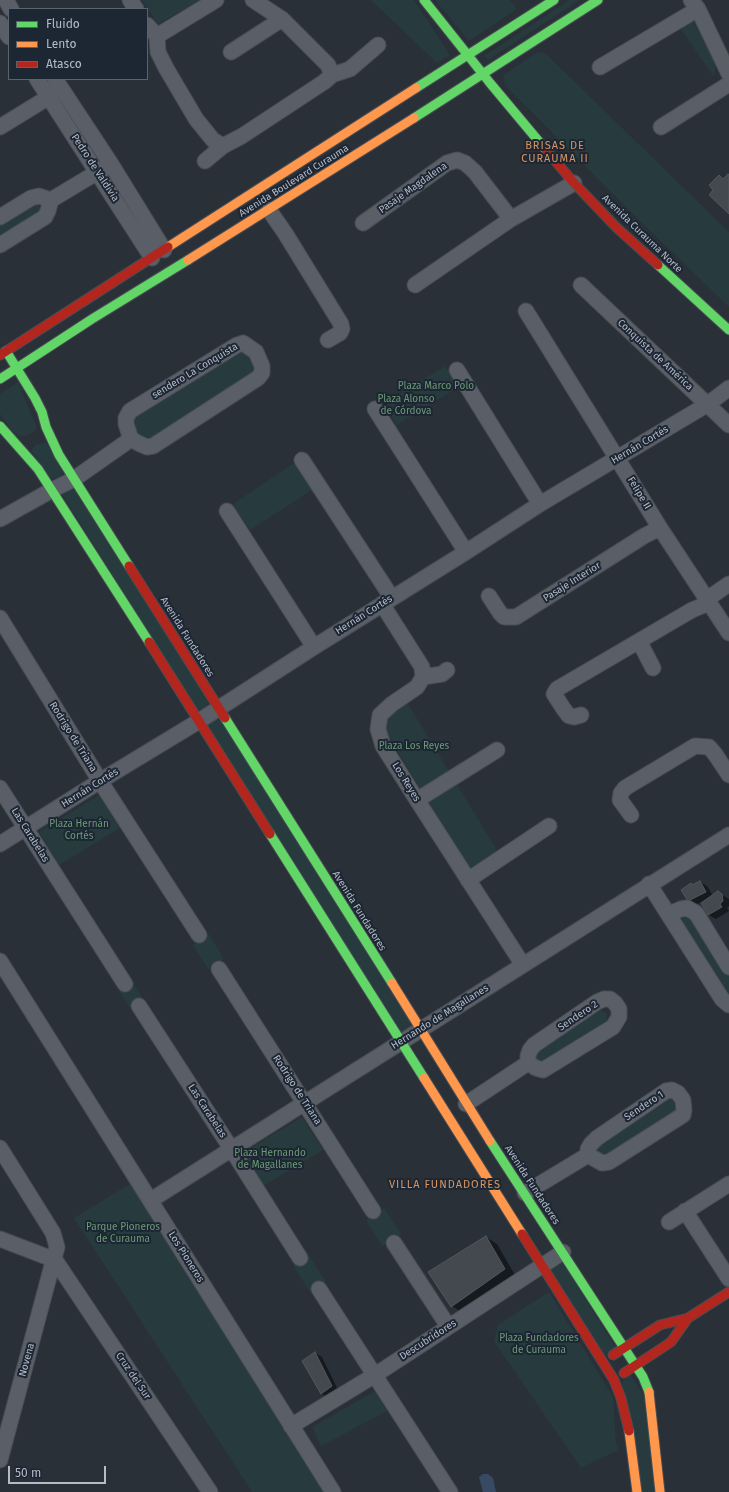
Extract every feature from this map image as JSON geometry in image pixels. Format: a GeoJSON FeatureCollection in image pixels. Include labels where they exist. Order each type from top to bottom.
{"type":"FeatureCollection","features":[{"type":"Feature","properties":{"kind":"street"},"geometry":{"type":"LineString","coordinates":[[216,0],[152,30],[158,52],[196,119],[213,140],[223,146]]}},
{"type":"Feature","properties":{"kind":"street"},"geometry":{"type":"LineString","coordinates":[[253,0],[282,19],[328,65],[332,75]]}},
{"type":"Feature","properties":{"kind":"street","name":"Avenida Curauma Norte"},"geometry":{"type":"LineString","coordinates":[[424,0],[468,56],[574,183],[617,228],[729,330]]}},
{"type":"Feature","properties":{"kind":"street","name":"Avenida Boulevard Curauma"},"geometry":{"type":"LineString","coordinates":[[3,353],[554,0]]}},
{"type":"Feature","properties":{"kind":"street","name":"Avenida Boulevard Curauma"},"geometry":{"type":"LineString","coordinates":[[0,379],[98,315],[269,210],[598,0]]}},
{"type":"Feature","properties":{"kind":"street"},"geometry":{"type":"LineString","coordinates":[[600,67],[694,4],[729,74]]}},
{"type":"Feature","properties":{"kind":"street"},"geometry":{"type":"LineString","coordinates":[[231,52],[282,19]]}},
{"type":"Feature","properties":{"kind":"street"},"geometry":{"type":"LineString","coordinates":[[0,23],[8,35]]}},
{"type":"Feature","properties":{"kind":"street"},"geometry":{"type":"LineString","coordinates":[[205,161],[223,146],[242,136],[324,82],[332,75],[350,69],[378,45]]}},
{"type":"Feature","properties":{"kind":"street","name":"Pedro de Valdivia"},"geometry":{"type":"LineString","coordinates":[[37,80],[98,172],[158,254]]}},
{"type":"Feature","properties":{"kind":"street"},"geometry":{"type":"LineString","coordinates":[[0,127],[48,97],[58,84]]}},
{"type":"Feature","properties":{"kind":"street","name":"Pedro de Valdivia"},"geometry":{"type":"LineString","coordinates":[[58,84],[111,164],[158,254]]}},
{"type":"Feature","properties":{"kind":"street"},"geometry":{"type":"LineString","coordinates":[[661,127],[729,84]]}},
{"type":"Feature","properties":{"kind":"street","name":"Pasaje Magdalena"},"geometry":{"type":"LineString","coordinates":[[363,223],[448,163],[457,160],[465,163],[475,172],[511,219]]}},
{"type":"Feature","properties":{"kind":"street"},"geometry":{"type":"LineString","coordinates":[[0,245],[45,217],[51,200],[111,164]]}},
{"type":"Feature","properties":{"kind":"street"},"geometry":{"type":"LineString","coordinates":[[415,285],[511,219],[574,183]]}},
{"type":"Feature","properties":{"kind":"street"},"geometry":{"type":"LineString","coordinates":[[0,217],[31,198],[39,196],[51,200]]}},
{"type":"Feature","properties":{"kind":"street"},"geometry":{"type":"LineString","coordinates":[[269,210],[285,233],[341,324],[342,328],[340,333],[328,340]]}},
{"type":"Feature","properties":{"kind":"street","name":"Conquista de América"},"geometry":{"type":"LineString","coordinates":[[581,285],[729,425]]}},
{"type":"Feature","properties":{"kind":"street","name":"Felipe II"},"geometry":{"type":"LineString","coordinates":[[526,311],[660,528],[729,633]]}},
{"type":"Feature","properties":{"kind":"street","name":"sendero La Conquista"},"geometry":{"type":"LineString","coordinates":[[243,343],[256,352],[262,366],[262,373],[258,378],[153,446],[140,444],[131,439],[126,424],[126,418],[130,411],[136,406],[237,345],[243,343]]}},
{"type":"Feature","properties":{"kind":"street","name":"Avenida Fundadores"},"geometry":{"type":"LineString","coordinates":[[3,353],[17,368],[35,398],[42,412],[44,430],[74,479],[421,1029],[466,1104],[643,1376],[650,1395],[660,1492]]}},
{"type":"Feature","properties":{"kind":"street"},"geometry":{"type":"LineString","coordinates":[[457,370],[540,504]]}},
{"type":"Feature","properties":{"kind":"street","name":"Hernán Cortés"},"geometry":{"type":"LineString","coordinates":[[0,844],[199,721],[540,504],[708,404],[729,388]]}},
{"type":"Feature","properties":{"kind":"street"},"geometry":{"type":"LineString","coordinates":[[375,409],[466,552]]}},
{"type":"Feature","properties":{"kind":"street"},"geometry":{"type":"LineString","coordinates":[[0,426],[22,444],[52,490],[614,1380],[621,1398],[628,1424],[637,1492]]}},
{"type":"Feature","properties":{"kind":"street"},"geometry":{"type":"LineString","coordinates":[[0,519],[74,479],[131,439]]}},
{"type":"Feature","properties":{"kind":"street"},"geometry":{"type":"LineString","coordinates":[[302,460],[387,601],[422,667],[422,677],[442,674],[447,670]]}},
{"type":"Feature","properties":{"kind":"street"},"geometry":{"type":"LineString","coordinates":[[227,511],[314,647]]}},
{"type":"Feature","properties":{"kind":"street","name":"Pasaje Interior"},"geometry":{"type":"LineString","coordinates":[[490,596],[504,617],[516,617],[644,536],[660,528]]}},
{"type":"Feature","properties":{"kind":"street"},"geometry":{"type":"LineString","coordinates":[[581,715],[574,717],[570,716],[554,694],[557,689],[708,601],[729,584]]}},
{"type":"Feature","properties":{"kind":"street","name":"Rodrigo de Triana"},"geometry":{"type":"LineString","coordinates":[[0,618],[100,781],[199,936]]}},
{"type":"Feature","properties":{"kind":"street"},"geometry":{"type":"LineString","coordinates":[[639,641],[653,668]]}},
{"type":"Feature","properties":{"kind":"street","name":"Los Reyes"},"geometry":{"type":"LineString","coordinates":[[422,677],[417,687],[392,704],[380,715],[378,729],[383,746],[522,965]]}},
{"type":"Feature","properties":{"kind":"street"},"geometry":{"type":"LineString","coordinates":[[631,815],[620,800],[621,793],[625,788],[695,746],[709,747],[729,775]]}},
{"type":"Feature","properties":{"kind":"street"},"geometry":{"type":"LineString","coordinates":[[417,800],[497,750]]}},
{"type":"Feature","properties":{"kind":"street","name":"Las Carabelas"},"geometry":{"type":"LineString","coordinates":[[0,788],[125,984]]}},
{"type":"Feature","properties":{"kind":"street"},"geometry":{"type":"LineString","coordinates":[[468,880],[549,826]]}},
{"type":"Feature","properties":{"kind":"street","name":"Hernando de Magallanes"},"geometry":{"type":"LineString","coordinates":[[151,1200],[649,884],[729,835]]}},
{"type":"Feature","properties":{"kind":"street"},"geometry":{"type":"LineString","coordinates":[[649,884],[722,999],[729,1005]]}},
{"type":"Feature","properties":{"kind":"street"},"geometry":{"type":"LineString","coordinates":[[669,914],[687,908],[696,914],[729,967]]}},
{"type":"Feature","properties":{"kind":"street","name":"Los Pioneros"},"geometry":{"type":"LineString","coordinates":[[0,961],[333,1492]]}},
{"type":"Feature","properties":{"kind":"street","name":"Rodrigo de Triana"},"geometry":{"type":"LineString","coordinates":[[219,969],[373,1211]]}},
{"type":"Feature","properties":{"kind":"street","name":"Sendero 2"},"geometry":{"type":"LineString","coordinates":[[604,999],[610,999],[619,1009],[619,1017],[613,1027],[543,1070],[528,1063],[530,1050],[534,1045],[597,1002],[604,999]]}},
{"type":"Feature","properties":{"kind":"street","name":"Las Carabelas"},"geometry":{"type":"LineString","coordinates":[[139,1006],[300,1258]]}},
{"type":"Feature","properties":{"kind":"street"},"geometry":{"type":"LineString","coordinates":[[466,1104],[528,1063]]}},
{"type":"Feature","properties":{"kind":"street","name":"Sendero 1"},"geometry":{"type":"LineString","coordinates":[[672,1090],[678,1093],[683,1100],[683,1114],[620,1156],[609,1162],[602,1163],[588,1155],[588,1149],[594,1141],[666,1091],[672,1090]]}},
{"type":"Feature","properties":{"kind":"street","name":"Novena"},"geometry":{"type":"LineString","coordinates":[[0,1148],[53,1233],[57,1247],[55,1260],[0,1460]]}},
{"type":"Feature","properties":{"kind":"street","name":"Sendero 1"},"geometry":{"type":"LineString","coordinates":[[525,1193],[588,1155]]}},
{"type":"Feature","properties":{"kind":"street"},"geometry":{"type":"LineString","coordinates":[[669,1222],[729,1184]]}},
{"type":"Feature","properties":{"kind":"street"},"geometry":{"type":"LineString","coordinates":[[614,1380],[671,1342],[688,1318],[728,1290],[685,1211]]}},
{"type":"Feature","properties":{"kind":"street"},"geometry":{"type":"LineString","coordinates":[[0,1239],[55,1260]]}},
{"type":"Feature","properties":{"kind":"street"},"geometry":{"type":"LineString","coordinates":[[394,1243],[448,1326]]}},
{"type":"Feature","properties":{"kind":"street","name":"Descubridores"},"geometry":{"type":"LineString","coordinates":[[291,1426],[375,1375],[563,1252]]}},
{"type":"Feature","properties":{"kind":"street","name":"Cruz del Sur"},"geometry":{"type":"LineString","coordinates":[[55,1260],[210,1492]]}},
{"type":"Feature","properties":{"kind":"street"},"geometry":{"type":"LineString","coordinates":[[319,1289],[450,1492]]}},
{"type":"Feature","properties":{"kind":"street"},"geometry":{"type":"LineString","coordinates":[[603,1362],[660,1324],[688,1318]]}},
{"type":"Feature","properties":{"kind":"green space"},"geometry":{"type":"Polygon","coordinates":[[[142,0],[200,0],[158,24],[142,0]]]}},
{"type":"Feature","properties":{"kind":"green space"},"geometry":{"type":"Polygon","coordinates":[[[371,0],[414,0],[450,55],[437,63],[371,0]]]}},
{"type":"Feature","properties":{"kind":"green space"},"geometry":{"type":"Polygon","coordinates":[[[435,0],[510,0],[517,9],[469,41],[435,0]]]}},
{"type":"Feature","properties":{"kind":"green space"},"geometry":{"type":"Polygon","coordinates":[[[569,0],[580,0],[488,60],[484,56],[569,0]]]}},
{"type":"Feature","properties":{"kind":"green space"},"geometry":{"type":"Polygon","coordinates":[[[693,20],[716,64],[714,77],[680,28],[693,20]]]}},
{"type":"Feature","properties":{"kind":"green space"},"geometry":{"type":"Polygon","coordinates":[[[538,52],[546,54],[729,232],[729,307],[638,219],[505,85],[503,77],[505,74],[538,52]]]}},
{"type":"Feature","properties":{"kind":"green space"},"geometry":{"type":"Polygon","coordinates":[[[35,203],[42,207],[38,216],[0,239],[0,223],[35,203]]]}},
{"type":"Feature","properties":{"kind":"green space"},"geometry":{"type":"Polygon","coordinates":[[[246,350],[258,369],[157,439],[143,440],[131,423],[131,417],[237,351],[246,350]]]}},
{"type":"Feature","properties":{"kind":"green space"},"geometry":{"type":"Polygon","coordinates":[[[445,366],[458,387],[397,425],[384,403],[445,366]]]}},
{"type":"Feature","properties":{"kind":"green space"},"geometry":{"type":"Polygon","coordinates":[[[18,382],[37,428],[35,431],[26,436],[20,436],[13,432],[0,414],[0,394],[18,382]]]}},
{"type":"Feature","properties":{"kind":"green space"},"geometry":{"type":"Polygon","coordinates":[[[46,443],[64,471],[58,478],[50,479],[31,450],[37,444],[46,443]]]}},
{"type":"Feature","properties":{"kind":"green space"},"geometry":{"type":"Polygon","coordinates":[[[294,463],[312,490],[250,530],[233,504],[294,463]]]}},
{"type":"Feature","properties":{"kind":"green space"},"geometry":{"type":"Polygon","coordinates":[[[74,488],[209,702],[205,708],[197,710],[62,494],[67,490],[74,488]]]}},
{"type":"Feature","properties":{"kind":"green space","name":"Plaza Los Reyes"},"geometry":{"type":"Polygon","coordinates":[[[408,704],[498,852],[470,870],[387,734],[385,728],[387,717],[408,704]]]}},
{"type":"Feature","properties":{"kind":"green space"},"geometry":{"type":"Polygon","coordinates":[[[220,719],[412,1024],[408,1030],[400,1032],[207,727],[212,721],[220,719]]]}},
{"type":"Feature","properties":{"kind":"green space","name":"Plaza Hernán Cortés"},"geometry":{"type":"Polygon","coordinates":[[[99,795],[120,828],[59,865],[39,832],[99,795]]]}},
{"type":"Feature","properties":{"kind":"green space"},"geometry":{"type":"Polygon","coordinates":[[[684,916],[690,916],[729,973],[729,996],[679,920],[684,916]]]}},
{"type":"Feature","properties":{"kind":"green space"},"geometry":{"type":"Polygon","coordinates":[[[209,934],[224,959],[208,969],[193,945],[209,934]]]}},
{"type":"Feature","properties":{"kind":"green space"},"geometry":{"type":"Polygon","coordinates":[[[132,981],[144,1000],[131,1009],[118,990],[132,981]]]}},
{"type":"Feature","properties":{"kind":"green space"},"geometry":{"type":"Polygon","coordinates":[[[596,1011],[606,1013],[608,1022],[542,1065],[537,1065],[532,1053],[596,1011]]]}},
{"type":"Feature","properties":{"kind":"green space"},"geometry":{"type":"Polygon","coordinates":[[[670,1099],[677,1099],[677,1112],[601,1159],[594,1152],[595,1148],[670,1099]]]}},
{"type":"Feature","properties":{"kind":"green space","name":"Plaza Hernando de Magallanes"},"geometry":{"type":"Polygon","coordinates":[[[302,1117],[323,1150],[263,1186],[243,1153],[302,1117]]]}},
{"type":"Feature","properties":{"kind":"green space","name":"Parque Pioneros de Curauma"},"geometry":{"type":"Polygon","coordinates":[[[130,1184],[323,1492],[252,1492],[74,1218],[130,1184]]]}},
{"type":"Feature","properties":{"kind":"green space"},"geometry":{"type":"Polygon","coordinates":[[[384,1208],[401,1234],[382,1246],[366,1220],[384,1208]]]}},
{"type":"Feature","properties":{"kind":"green space"},"geometry":{"type":"Polygon","coordinates":[[[309,1256],[326,1282],[310,1292],[293,1265],[309,1256]]]}},
{"type":"Feature","properties":{"kind":"green space"},"geometry":{"type":"Polygon","coordinates":[[[562,1262],[616,1348],[604,1355],[551,1270],[555,1265],[562,1262]]]}},
{"type":"Feature","properties":{"kind":"green space","name":"Plaza Fundadores de Curauma"},"geometry":{"type":"Polygon","coordinates":[[[549,1292],[613,1397],[616,1442],[618,1450],[581,1468],[494,1341],[498,1325],[549,1292]]]}},
{"type":"Feature","properties":{"kind":"green space"},"geometry":{"type":"Polygon","coordinates":[[[631,1375],[645,1397],[655,1492],[641,1492],[622,1382],[631,1375]]]}},
{"type":"Feature","properties":{"kind":"green space"},"geometry":{"type":"Polygon","coordinates":[[[375,1391],[387,1411],[321,1446],[312,1427],[375,1391]]]}},
{"type":"Feature","properties":{"kind":"water"},"geometry":{"type":"Polygon","coordinates":[[[483,1474],[488,1474],[493,1478],[496,1492],[483,1492],[479,1477],[483,1474]]]}},
{"type":"Feature","properties":{"kind":"building"},"geometry":{"type":"Polygon","coordinates":[[[728,174],[729,214],[709,195],[713,190],[709,185],[719,175],[723,179],[728,174]]]}},
{"type":"Feature","properties":{"kind":"building"},"geometry":{"type":"Polygon","coordinates":[[[700,881],[706,892],[688,901],[681,890],[691,883],[692,885],[700,881]]]}},
{"type":"Feature","properties":{"kind":"building"},"geometry":{"type":"Polygon","coordinates":[[[718,891],[722,894],[723,901],[720,904],[722,907],[708,915],[701,903],[718,891]]]}},
{"type":"Feature","properties":{"kind":"building"},"geometry":{"type":"Polygon","coordinates":[[[486,1236],[505,1269],[451,1307],[428,1272],[486,1236]]]}},
{"type":"Feature","properties":{"kind":"building"},"geometry":{"type":"Polygon","coordinates":[[[315,1352],[332,1386],[321,1394],[302,1361],[315,1352]]]}},
{"type":"Feature","properties":{"kind":"traffic: fast"},"geometry":{"type":"LineString","coordinates":[[424,0],[546,150]]}},
{"type":"Feature","properties":{"kind":"traffic: fast"},"geometry":{"type":"LineString","coordinates":[[416,88],[554,0]]}},
{"type":"Feature","properties":{"kind":"traffic: fast"},"geometry":{"type":"LineString","coordinates":[[414,118],[598,0]]}},
{"type":"Feature","properties":{"kind":"traffic: fast"},"geometry":{"type":"LineString","coordinates":[[0,379],[92,319],[188,260]]}},
{"type":"Feature","properties":{"kind":"traffic: fast"},"geometry":{"type":"LineString","coordinates":[[658,265],[729,330]]}},
{"type":"Feature","properties":{"kind":"traffic: fast"},"geometry":{"type":"LineString","coordinates":[[6,351],[35,398],[59,455],[129,566]]}},
{"type":"Feature","properties":{"kind":"traffic: fast"},"geometry":{"type":"LineString","coordinates":[[0,426],[38,469],[149,642]]}},
{"type":"Feature","properties":{"kind":"traffic: fast"},"geometry":{"type":"LineString","coordinates":[[225,718],[392,983]]}},
{"type":"Feature","properties":{"kind":"traffic: fast"},"geometry":{"type":"LineString","coordinates":[[270,834],[424,1078]]}},
{"type":"Feature","properties":{"kind":"traffic: fast"},"geometry":{"type":"LineString","coordinates":[[490,1141],[643,1377],[649,1392]]}},
{"type":"Feature","properties":{"kind":"traffic: slow"},"geometry":{"type":"LineString","coordinates":[[168,247],[416,88]]}},
{"type":"Feature","properties":{"kind":"traffic: slow"},"geometry":{"type":"LineString","coordinates":[[188,260],[414,118]]}},
{"type":"Feature","properties":{"kind":"traffic: slow"},"geometry":{"type":"LineString","coordinates":[[392,983],[490,1141]]}},
{"type":"Feature","properties":{"kind":"traffic: slow"},"geometry":{"type":"LineString","coordinates":[[424,1078],[522,1234]]}},
{"type":"Feature","properties":{"kind":"traffic: slow"},"geometry":{"type":"LineString","coordinates":[[649,1392],[660,1492]]}},
{"type":"Feature","properties":{"kind":"traffic: slow"},"geometry":{"type":"LineString","coordinates":[[629,1431],[637,1492]]}},
{"type":"Feature","properties":{"kind":"traffic: jam"},"geometry":{"type":"LineString","coordinates":[[546,150],[574,183],[617,228],[658,265]]}},
{"type":"Feature","properties":{"kind":"traffic: jam"},"geometry":{"type":"LineString","coordinates":[[0,355],[168,247]]}},
{"type":"Feature","properties":{"kind":"traffic: jam"},"geometry":{"type":"LineString","coordinates":[[129,566],[225,718]]}},
{"type":"Feature","properties":{"kind":"traffic: jam"},"geometry":{"type":"LineString","coordinates":[[149,642],[270,834]]}},
{"type":"Feature","properties":{"kind":"traffic: jam"},"geometry":{"type":"LineString","coordinates":[[522,1234],[614,1380],[621,1398],[629,1431]]}},
{"type":"Feature","properties":{"kind":"traffic: jam"},"geometry":{"type":"LineString","coordinates":[[613,1355],[660,1325],[688,1318],[729,1292]]}},
{"type":"Feature","properties":{"kind":"traffic: jam"},"geometry":{"type":"LineString","coordinates":[[624,1373],[671,1342],[688,1318]]}},
{"type":"Feature","properties":{"kind":"district","name":"BRISAS DE CURAUMA II"},"geometry":{"type":"Point","coordinates":[555,152]}},
{"type":"Feature","properties":{"kind":"district","name":"VILLA FUNDADORES"},"geometry":{"type":"Point","coordinates":[445,1185]}},
{"type":"Feature","properties":{"kind":"park label","name":"Plaza Marco Polo"},"geometry":{"type":"Point","coordinates":[436,386]}},
{"type":"Feature","properties":{"kind":"park label","name":"Plaza Alonso de Córdova"},"geometry":{"type":"Point","coordinates":[406,404]}}]}
